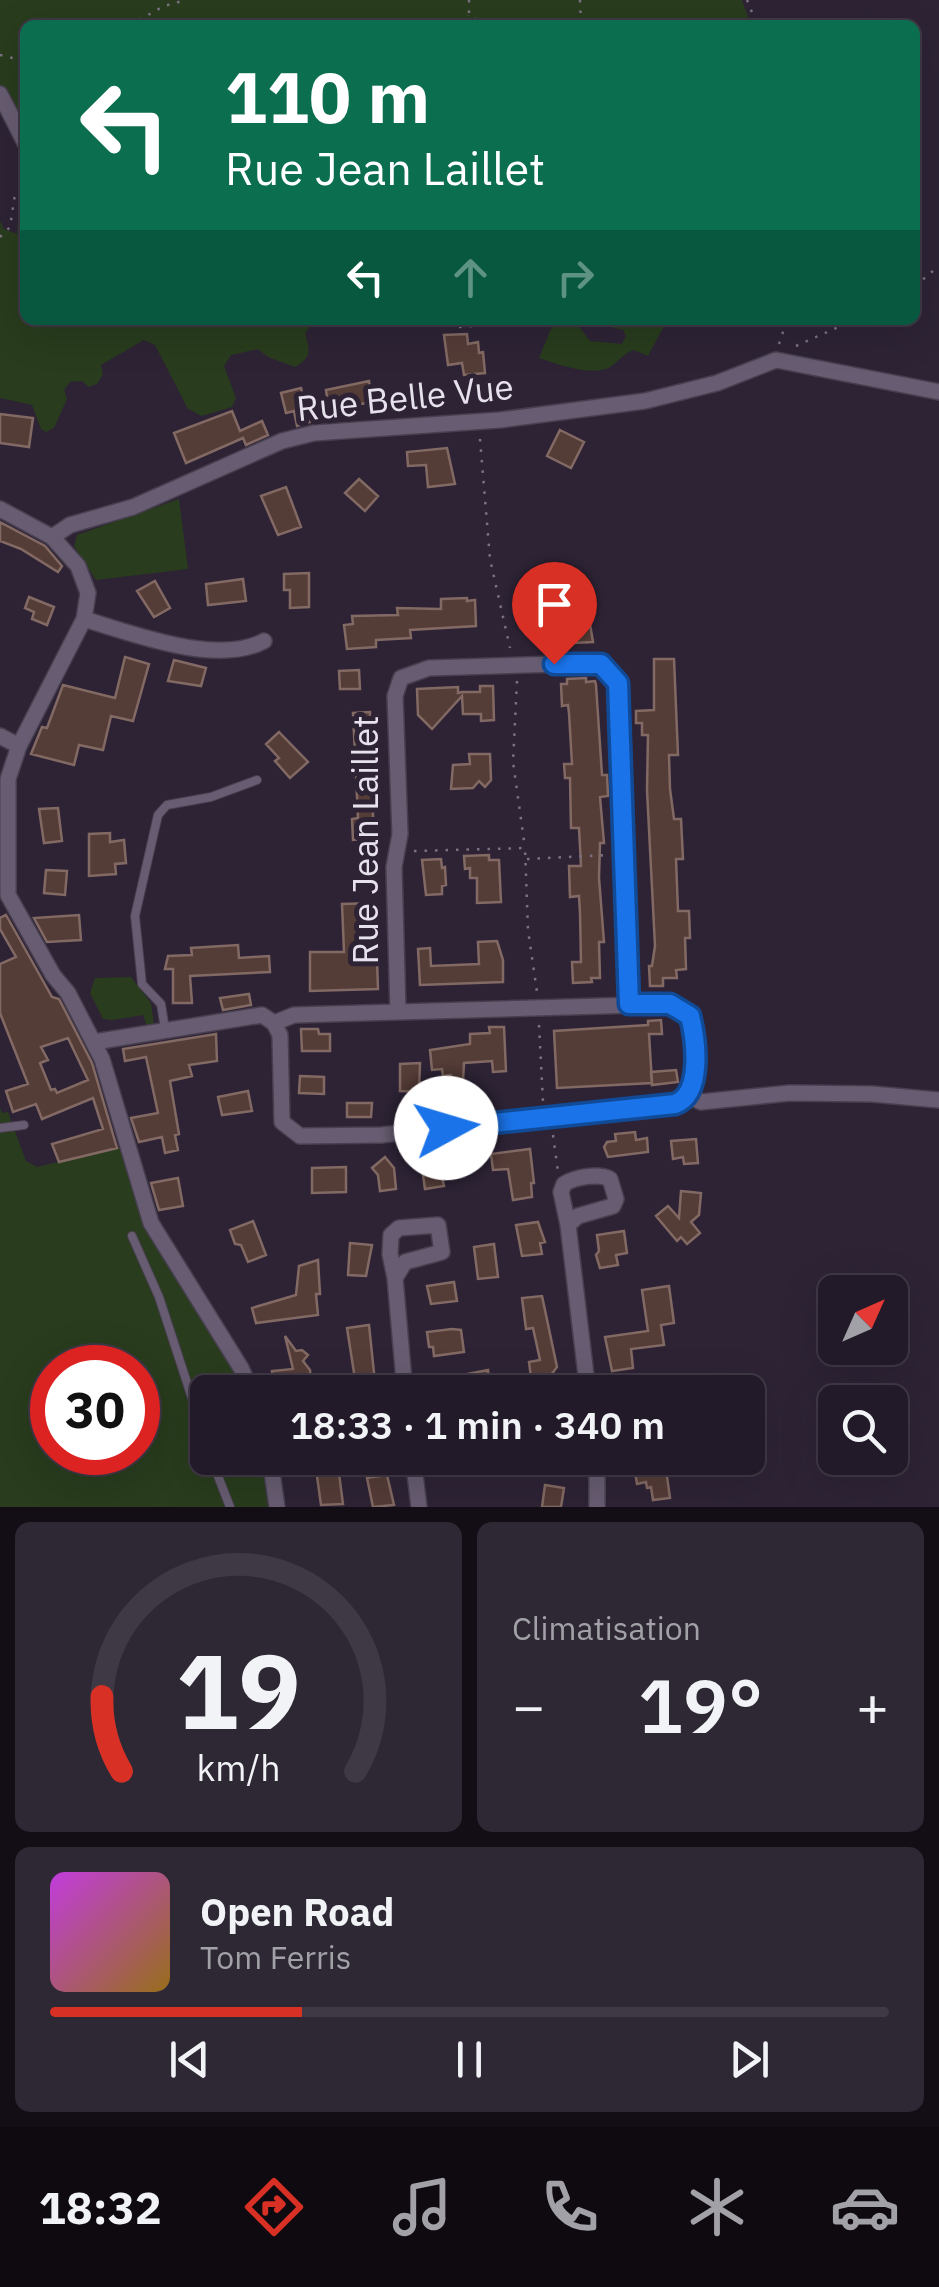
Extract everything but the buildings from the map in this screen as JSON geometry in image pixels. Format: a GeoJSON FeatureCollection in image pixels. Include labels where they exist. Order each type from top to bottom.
{"type":"FeatureCollection","features":[{"type":"Feature","properties":{"kind":"street"},"geometry":{"type":"LineString","coordinates":[[0,94],[20,133]]}},
{"type":"Feature","properties":{"kind":"street"},"geometry":{"type":"LineString","coordinates":[[776,360],[939,392]]}},
{"type":"Feature","properties":{"kind":"street","name":"Rue Belle Vue"},"geometry":{"type":"LineString","coordinates":[[52,537],[70,525],[133,507],[298,436],[366,427],[478,421],[645,401],[717,383],[776,360]]}},
{"type":"Feature","properties":{"kind":"street"},"geometry":{"type":"LineString","coordinates":[[0,509],[52,537],[72,558],[87,585],[84,619],[19,746],[8,779],[4,895],[68,993],[94,1042],[125,1129],[151,1224],[244,1375]]}},
{"type":"Feature","properties":{"kind":"street"},"geometry":{"type":"LineString","coordinates":[[84,619],[198,649],[248,650],[264,642]]}},
{"type":"Feature","properties":{"kind":"street","name":"Rue Jean Laillet"},"geometry":{"type":"LineString","coordinates":[[398,1012],[394,867],[400,834],[395,696],[401,678],[429,668],[593,663],[601,664],[615,678],[619,690],[629,1004]]}},
{"type":"Feature","properties":{"kind":"street"},"geometry":{"type":"LineString","coordinates":[[0,736],[19,746]]}},
{"type":"Feature","properties":{"kind":"street","name":"Rue Jean Laillet"},"geometry":{"type":"LineString","coordinates":[[94,1042],[256,1014],[274,1023],[294,1015],[670,1004],[690,1016],[693,1085],[689,1096]]}},
{"type":"Feature","properties":{"kind":"street"},"geometry":{"type":"LineString","coordinates":[[274,1023],[280,1035],[282,1122],[300,1136],[381,1135],[547,1119],[675,1104],[689,1096],[700,1102],[790,1093],[939,1100]]}},
{"type":"Feature","properties":{"kind":"street"},"geometry":{"type":"LineString","coordinates":[[568,1225],[578,1216],[610,1208],[616,1200],[614,1184],[607,1176],[570,1180],[561,1192],[586,1375]]}},
{"type":"Feature","properties":{"kind":"street"},"geometry":{"type":"LineString","coordinates":[[395,1278],[404,1375]]}},
{"type":"Feature","properties":{"kind":"street"},"geometry":{"type":"LineString","coordinates":[[276,1475],[278,1507]]}},
{"type":"Feature","properties":{"kind":"street"},"geometry":{"type":"LineString","coordinates":[[415,1475],[419,1507]]}},
{"type":"Feature","properties":{"kind":"street"},"geometry":{"type":"LineString","coordinates":[[597,1475],[597,1507]]}},
{"type":"Feature","properties":{"kind":"lane"},"geometry":{"type":"LineString","coordinates":[[165,1029],[161,1004],[142,984],[136,916],[158,815],[167,805],[211,797],[258,780]]}},
{"type":"Feature","properties":{"kind":"lane"},"geometry":{"type":"LineString","coordinates":[[0,1128],[24,1125]]}},
{"type":"Feature","properties":{"kind":"lane"},"geometry":{"type":"LineString","coordinates":[[132,1236],[158,1296],[190,1393]]}},
{"type":"Feature","properties":{"kind":"lane"},"geometry":{"type":"LineString","coordinates":[[218,1475],[230,1507]]}},
{"type":"Feature","properties":{"kind":"path"},"geometry":{"type":"LineString","coordinates":[[139,20],[164,6],[186,0]]}},
{"type":"Feature","properties":{"kind":"path"},"geometry":{"type":"LineString","coordinates":[[466,20],[469,0]]}},
{"type":"Feature","properties":{"kind":"path"},"geometry":{"type":"LineString","coordinates":[[468,14],[477,20]]}},
{"type":"Feature","properties":{"kind":"path"},"geometry":{"type":"LineString","coordinates":[[0,236],[10,227],[15,194],[20,192]]}},
{"type":"Feature","properties":{"kind":"path"},"geometry":{"type":"LineString","coordinates":[[458,327],[487,325]]}},
{"type":"Feature","properties":{"kind":"path"},"geometry":{"type":"LineString","coordinates":[[776,360],[786,325]]}},
{"type":"Feature","properties":{"kind":"path"},"geometry":{"type":"LineString","coordinates":[[776,360],[800,344],[843,325]]}},
{"type":"Feature","properties":{"kind":"path"},"geometry":{"type":"LineString","coordinates":[[478,421],[490,559],[515,666],[513,762],[526,848],[528,930],[547,1119],[558,1175],[564,1184]]}},
{"type":"Feature","properties":{"kind":"path"},"geometry":{"type":"LineString","coordinates":[[397,851],[526,848]]}},
{"type":"Feature","properties":{"kind":"path"},"geometry":{"type":"LineString","coordinates":[[526,859],[623,855]]}},
{"type":"Feature","properties":{"kind":"green space"},"geometry":{"type":"Polygon","coordinates":[[[0,0],[742,0],[749,20],[20,20],[20,115],[13,117],[0,86],[0,0]]]}},
{"type":"Feature","properties":{"kind":"green space"},"geometry":{"type":"Polygon","coordinates":[[[19,200],[20,325],[311,325],[305,333],[307,357],[295,367],[258,349],[231,355],[224,366],[236,398],[232,407],[202,416],[188,409],[155,345],[144,340],[101,365],[103,374],[97,384],[89,387],[82,381],[70,382],[64,390],[67,399],[54,428],[46,432],[41,429],[32,405],[0,398],[0,221],[4,229],[17,234],[19,200]]]}},
{"type":"Feature","properties":{"kind":"green space"},"geometry":{"type":"Polygon","coordinates":[[[553,325],[578,325],[590,341],[622,344],[626,336],[623,330],[606,326],[663,328],[648,356],[634,350],[606,369],[581,370],[539,358],[553,325]]]}},
{"type":"Feature","properties":{"kind":"green space"},"geometry":{"type":"Polygon","coordinates":[[[179,499],[188,569],[96,580],[74,546],[77,535],[179,499]]]}},
{"type":"Feature","properties":{"kind":"green space"},"geometry":{"type":"Polygon","coordinates":[[[131,977],[151,1003],[154,1024],[147,1026],[143,1015],[103,1019],[90,993],[95,978],[131,977]]]}},
{"type":"Feature","properties":{"kind":"green space"},"geometry":{"type":"Polygon","coordinates":[[[0,1108],[2,1113],[8,1112],[26,1161],[37,1167],[124,1146],[132,1181],[236,1375],[190,1375],[190,1475],[263,1475],[268,1507],[0,1507],[0,1108]]]}},
{"type":"Feature","properties":{"kind":"route"},"geometry":{"type":"LineString","coordinates":[[446,1128],[681,1103],[693,1085],[690,1016],[677,1005],[629,1004],[618,683],[601,664],[554,664]]}}]}
